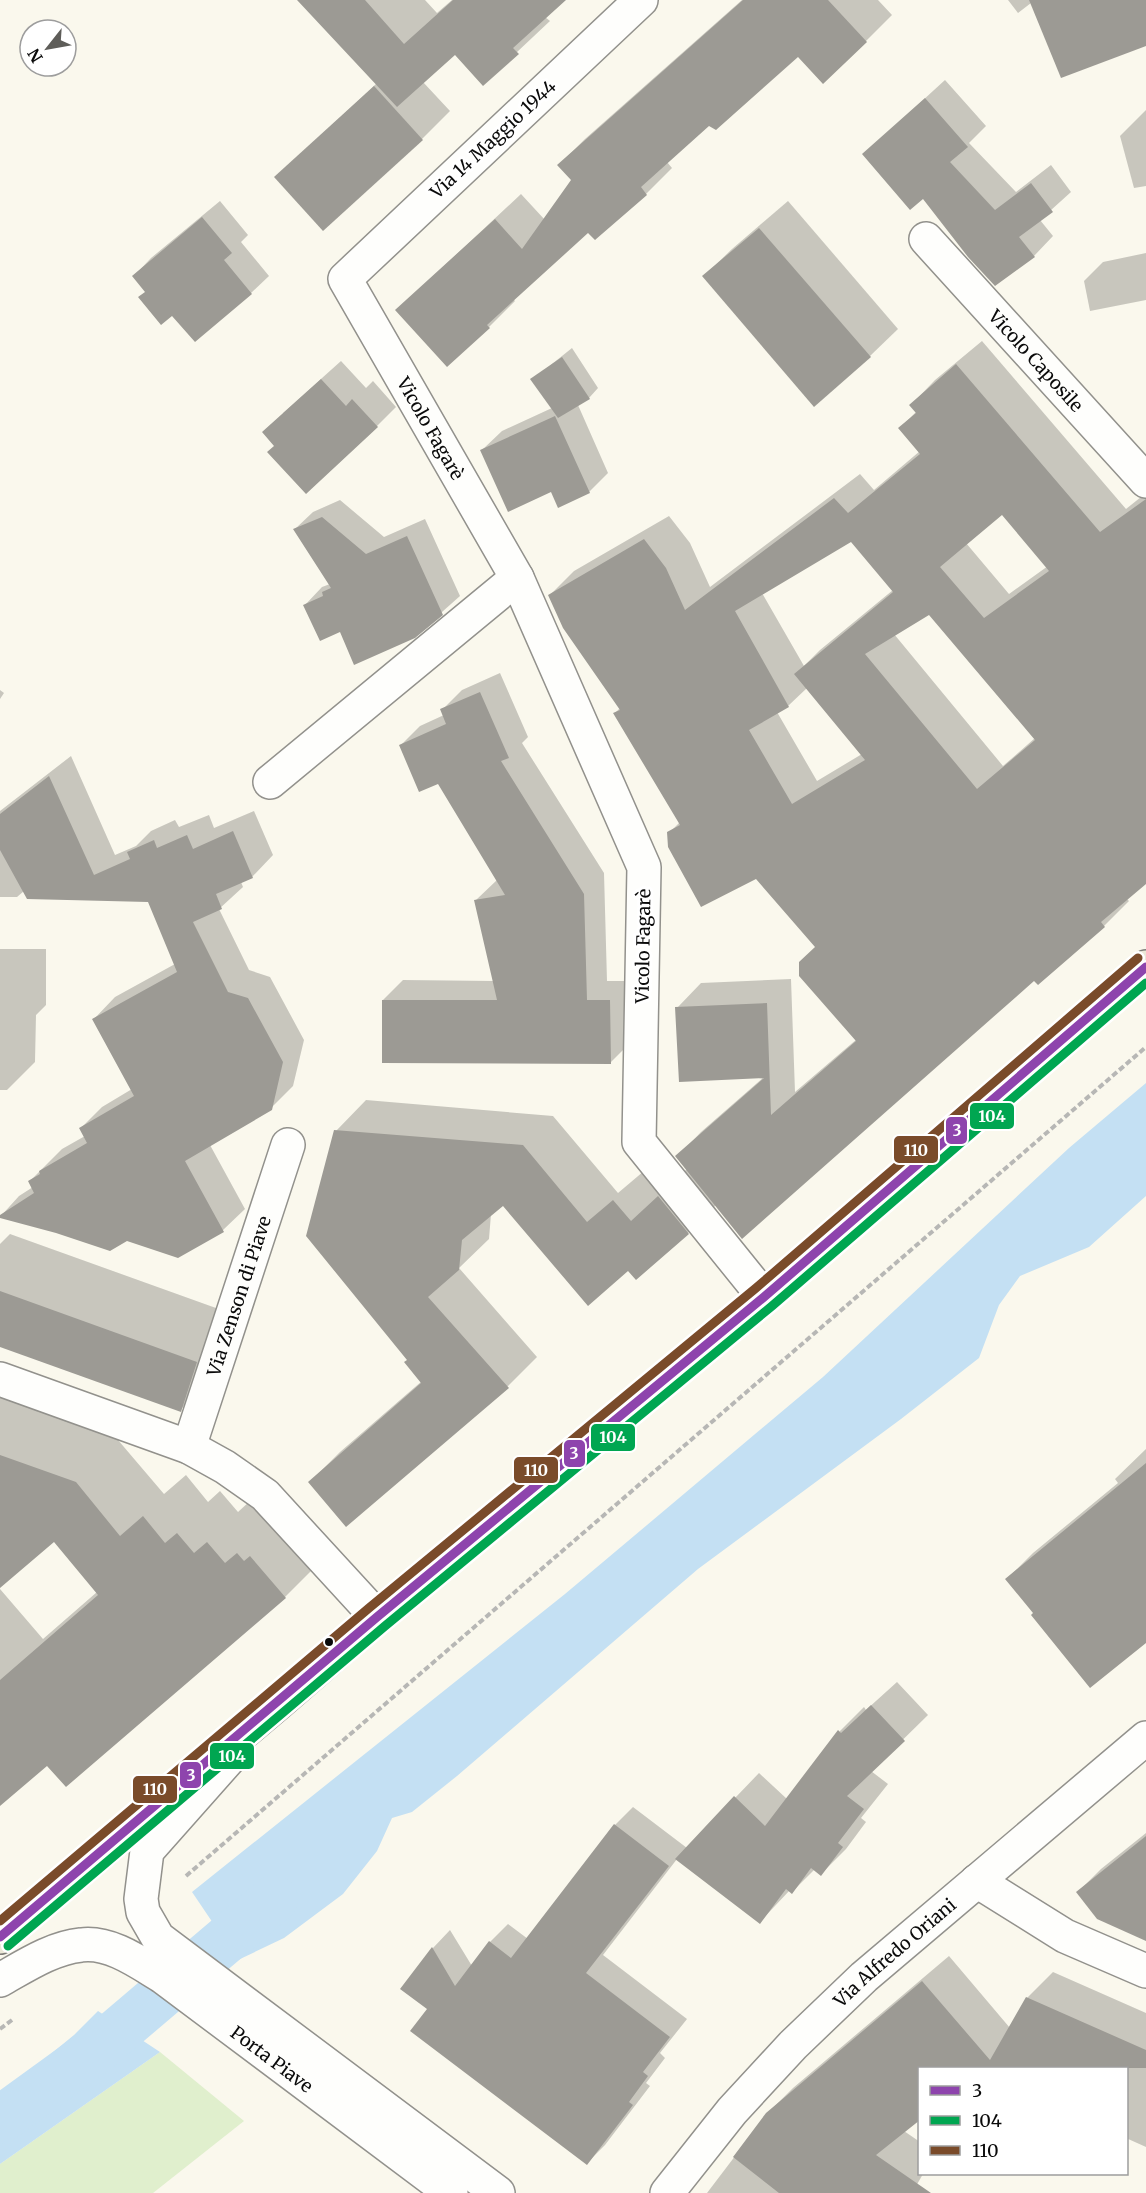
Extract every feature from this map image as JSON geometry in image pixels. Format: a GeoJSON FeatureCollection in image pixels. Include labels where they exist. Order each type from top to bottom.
{"type":"FeatureCollection","features":[{"type":"Feature","properties":{"kind":"main road"},"geometry":{"type":"LineString","coordinates":[[0,1936],[377,1617],[764,1297],[1146,967]]}},
{"type":"Feature","properties":{"kind":"street","name":"Via 14 Maggio 1944"},"geometry":{"type":"LineString","coordinates":[[345,279],[641,0]]}},
{"type":"Feature","properties":{"kind":"street","name":"Vicolo Caposile"},"geometry":{"type":"LineString","coordinates":[[926,238],[1146,481]]}},
{"type":"Feature","properties":{"kind":"street","name":"Vicolo Fagarè"},"geometry":{"type":"LineString","coordinates":[[345,279],[517,578],[644,867],[639,1142],[764,1297]]}},
{"type":"Feature","properties":{"kind":"street"},"geometry":{"type":"LineString","coordinates":[[270,782],[517,578]]}},
{"type":"Feature","properties":{"kind":"street","name":"Via Zenson di Piave"},"geometry":{"type":"LineString","coordinates":[[189,1447],[288,1145]]}},
{"type":"Feature","properties":{"kind":"street"},"geometry":{"type":"LineString","coordinates":[[0,1379],[189,1447],[225,1467],[265,1495],[377,1617]]}},
{"type":"Feature","properties":{"kind":"street","name":"Porta Piave"},"geometry":{"type":"LineString","coordinates":[[278,1703],[147,1851],[141,1899],[143,1912],[158,1938],[233,2012],[451,2193]]}},
{"type":"Feature","properties":{"kind":"street","name":"Via Alfredo Oriani"},"geometry":{"type":"LineString","coordinates":[[667,2193],[732,2111],[793,2045],[864,1977],[1145,1740]]}},
{"type":"Feature","properties":{"kind":"street"},"geometry":{"type":"LineString","coordinates":[[977,1881],[1065,1936],[1146,1971]]}},
{"type":"Feature","properties":{"kind":"street","name":"Porta Piave"},"geometry":{"type":"LineString","coordinates":[[0,1980],[54,1952],[82,1944],[105,1948],[124,1955],[233,2012],[498,2193]]}},
{"type":"Feature","properties":{"kind":"path"},"geometry":{"type":"LineString","coordinates":[[181,1880],[1146,1047]]}},
{"type":"Feature","properties":{"kind":"green space"},"geometry":{"type":"Polygon","coordinates":[[[160,2052],[244,2121],[153,2193],[0,2193],[0,2164],[160,2052]]]}},
{"type":"Feature","properties":{"kind":"water"},"geometry":{"type":"Polygon","coordinates":[[[1146,1083],[1146,1196],[1089,1247],[1020,1276],[999,1305],[979,1358],[901,1419],[698,1569],[412,1812],[392,1818],[377,1851],[343,1894],[284,1938],[238,1960],[192,1892],[565,1594],[823,1377],[1069,1148],[1146,1083]]]}},
{"type":"Feature","properties":{"kind":"water"},"geometry":{"type":"Polygon","coordinates":[[[98,2011],[160,2052],[0,2164],[0,2092],[8,2089],[74,2035],[98,2011]]]}},
{"type":"Feature","properties":{"kind":"building"},"geometry":{"type":"Polygon","coordinates":[[[297,0],[365,0],[404,44],[453,0],[566,0],[513,48],[519,54],[483,86],[455,55],[397,107],[297,0]]]}},
{"type":"Feature","properties":{"kind":"building"},"geometry":{"type":"Polygon","coordinates":[[[743,0],[828,0],[867,42],[823,84],[798,57],[716,130],[709,126],[641,187],[647,195],[595,240],[588,233],[487,325],[490,328],[447,367],[395,310],[495,219],[522,249],[571,180],[557,165],[743,0]]]}},
{"type":"Feature","properties":{"kind":"building"},"geometry":{"type":"Polygon","coordinates":[[[1029,0],[1146,0],[1146,46],[1061,78],[1029,0]]]}},
{"type":"Feature","properties":{"kind":"building"},"geometry":{"type":"Polygon","coordinates":[[[374,86],[423,140],[323,231],[274,177],[374,86]]]}},
{"type":"Feature","properties":{"kind":"building"},"geometry":{"type":"Polygon","coordinates":[[[925,98],[968,147],[950,162],[995,210],[1031,183],[1053,212],[1019,237],[1035,257],[995,286],[968,257],[923,199],[910,210],[862,154],[925,98]]]}},
{"type":"Feature","properties":{"kind":"building"},"geometry":{"type":"Polygon","coordinates":[[[202,217],[232,253],[224,260],[252,294],[195,342],[172,316],[161,325],[138,297],[145,292],[132,276],[202,217]]]}},
{"type":"Feature","properties":{"kind":"building"},"geometry":{"type":"Polygon","coordinates":[[[759,228],[871,357],[814,407],[702,276],[759,228]]]}},
{"type":"Feature","properties":{"kind":"building"},"geometry":{"type":"Polygon","coordinates":[[[562,357],[590,399],[558,418],[530,379],[562,357]]]}},
{"type":"Feature","properties":{"kind":"building"},"geometry":{"type":"Polygon","coordinates":[[[956,364],[1100,532],[1146,499],[1146,884],[1101,922],[1105,927],[1038,985],[1034,981],[742,1239],[675,1156],[764,1078],[679,1082],[675,1007],[767,1003],[771,1115],[856,1041],[799,976],[799,962],[815,947],[756,879],[701,907],[668,847],[667,832],[680,825],[613,713],[620,710],[563,628],[548,595],[644,539],[666,568],[685,610],[834,498],[848,513],[920,454],[898,428],[916,413],[909,405],[956,364]],[[1002,515],[940,567],[984,618],[1049,571],[1002,515]],[[851,542],[735,611],[789,707],[749,730],[792,804],[865,760],[794,674],[893,592],[851,542]],[[929,615],[865,654],[977,789],[1035,740],[929,615]]]}},
{"type":"Feature","properties":{"kind":"building"},"geometry":{"type":"Polygon","coordinates":[[[321,379],[346,406],[352,399],[378,427],[306,494],[267,452],[274,446],[262,432],[321,379]]]}},
{"type":"Feature","properties":{"kind":"building"},"geometry":{"type":"Polygon","coordinates":[[[555,416],[590,493],[558,508],[551,492],[508,512],[480,450],[555,416]]]}},
{"type":"Feature","properties":{"kind":"building"},"geometry":{"type":"Polygon","coordinates":[[[322,517],[366,554],[407,536],[443,615],[415,638],[354,665],[340,632],[320,641],[303,605],[323,596],[322,592],[331,588],[293,529],[322,517]]]}},
{"type":"Feature","properties":{"kind":"building"},"geometry":{"type":"Polygon","coordinates":[[[480,692],[509,758],[501,761],[584,894],[587,1000],[610,1000],[611,1064],[382,1063],[382,1000],[497,1000],[474,900],[505,895],[438,784],[419,792],[399,745],[446,724],[440,709],[480,692]]]}},
{"type":"Feature","properties":{"kind":"building"},"geometry":{"type":"Polygon","coordinates":[[[49,776],[94,875],[130,859],[127,852],[154,840],[157,848],[187,835],[193,849],[233,831],[253,878],[216,894],[222,909],[193,922],[228,992],[248,998],[283,1062],[272,1110],[185,1161],[224,1232],[178,1258],[127,1241],[110,1251],[0,1218],[0,1215],[34,1193],[28,1181],[40,1174],[39,1171],[87,1143],[79,1128],[134,1096],[92,1019],[177,972],[148,902],[27,899],[0,850],[0,814],[49,776]]]}},
{"type":"Feature","properties":{"kind":"building"},"geometry":{"type":"Polygon","coordinates":[[[334,1130],[523,1145],[587,1222],[613,1200],[631,1221],[658,1196],[689,1234],[636,1280],[628,1271],[588,1306],[503,1206],[462,1240],[459,1270],[428,1297],[509,1388],[346,1527],[308,1482],[421,1383],[404,1362],[407,1360],[306,1236],[334,1130]]]}},
{"type":"Feature","properties":{"kind":"building"},"geometry":{"type":"Polygon","coordinates":[[[0,1291],[197,1362],[181,1412],[0,1347],[0,1291]]]}},
{"type":"Feature","properties":{"kind":"building"},"geometry":{"type":"Polygon","coordinates":[[[0,1455],[76,1482],[120,1536],[143,1516],[165,1543],[177,1533],[194,1553],[207,1542],[225,1563],[237,1553],[244,1561],[250,1556],[286,1598],[66,1787],[47,1766],[0,1806],[0,1680],[98,1595],[54,1542],[0,1588],[0,1455]]]}},
{"type":"Feature","properties":{"kind":"building"},"geometry":{"type":"Polygon","coordinates":[[[1146,1463],[1146,1643],[1090,1688],[1005,1579],[1146,1463]]]}},
{"type":"Feature","properties":{"kind":"building"},"geometry":{"type":"Polygon","coordinates":[[[871,1705],[905,1741],[847,1796],[864,1809],[838,1843],[843,1847],[821,1876],[811,1868],[792,1894],[786,1889],[760,1924],[675,1859],[734,1796],[765,1826],[838,1730],[841,1733],[871,1705]]]}},
{"type":"Feature","properties":{"kind":"building"},"geometry":{"type":"Polygon","coordinates":[[[614,1824],[669,1866],[586,1973],[670,2037],[643,2072],[648,2076],[629,2102],[633,2105],[587,2165],[410,2031],[427,2009],[400,1989],[432,1947],[455,1986],[489,1941],[511,1958],[614,1824]]]}},
{"type":"Feature","properties":{"kind":"building"},"geometry":{"type":"Polygon","coordinates":[[[1146,1836],[1146,1941],[1097,1919],[1076,1892],[1146,1836]]]}},
{"type":"Feature","properties":{"kind":"building"},"geometry":{"type":"Polygon","coordinates":[[[922,1981],[990,2060],[1026,1997],[1146,2050],[1146,2068],[918,2067],[918,2122],[876,2155],[931,2193],[779,2193],[733,2157],[766,2113],[922,1981]]]}},
{"type":"Feature","properties":{"kind":"waterway"},"geometry":{"type":"LineString","coordinates":[[0,2120],[95,2051],[274,1899]]}},
{"type":"Feature","properties":{"kind":"transit line","name":"110"},"geometry":{"type":"LineString","coordinates":[[0,1921],[369,1608],[756,1288],[1138,958]]}},
{"type":"Feature","properties":{"kind":"transit line","name":"3"},"geometry":{"type":"LineString","coordinates":[[0,1937],[377,1617],[764,1297],[1146,967]]}},
{"type":"Feature","properties":{"kind":"transit line","name":"104"},"geometry":{"type":"LineString","coordinates":[[8,1946],[385,1626],[772,1306],[1146,983]]}}]}
